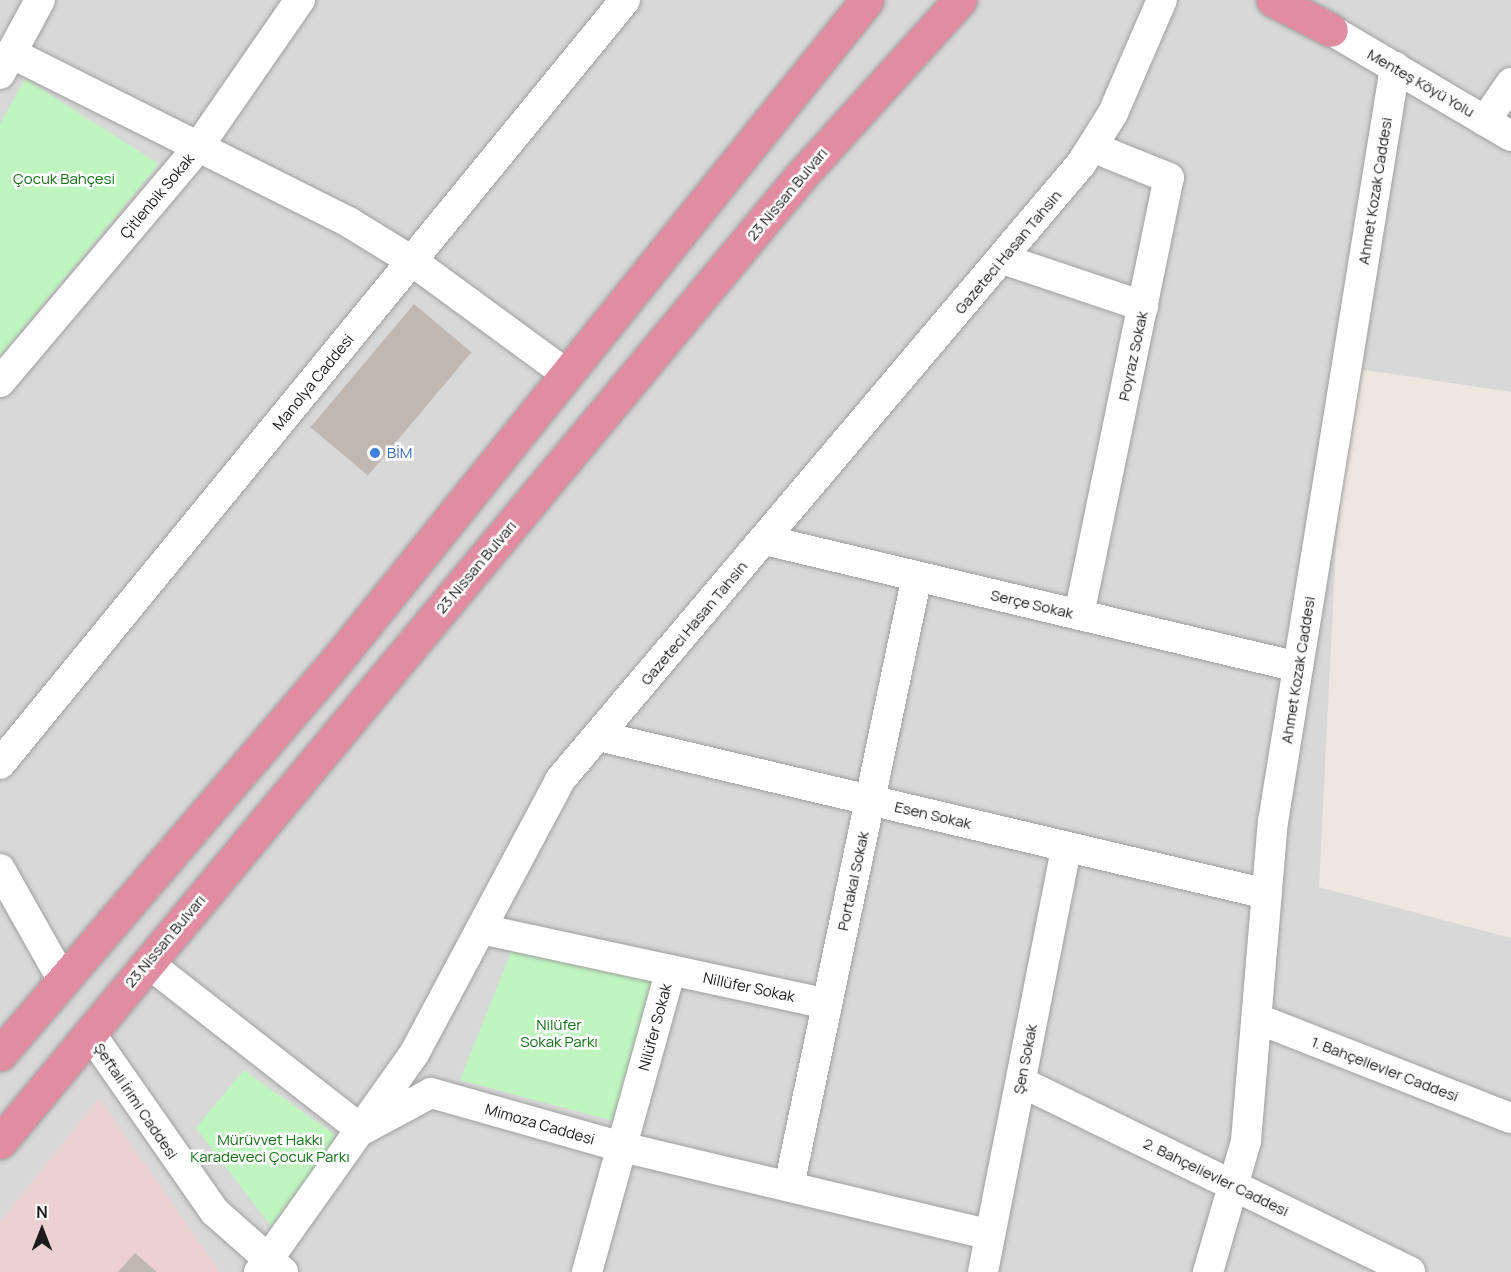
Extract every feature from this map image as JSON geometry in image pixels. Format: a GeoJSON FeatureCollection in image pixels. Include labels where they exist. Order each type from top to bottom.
{"type":"FeatureCollection","features":[{"type":"Feature","properties":{"kind":"highway"},"geometry":{"type":"LineString","coordinates":[[0,1054],[337,660],[867,0]]}},
{"type":"Feature","properties":{"kind":"highway","name":"23 Nissan Bulvarı"},"geometry":{"type":"LineString","coordinates":[[0,1142],[800,177],[960,0]]}},
{"type":"Feature","properties":{"kind":"highway"},"geometry":{"type":"LineString","coordinates":[[1273,0],[1331,30]]}},
{"type":"Feature","properties":{"kind":"highway"},"geometry":{"type":"LineString","coordinates":[[1289,0],[1331,30]]}},
{"type":"Feature","properties":{"kind":"street"},"geometry":{"type":"LineString","coordinates":[[40,0],[6,64],[329,212],[412,261],[568,375]]}},
{"type":"Feature","properties":{"kind":"street","name":"Çitlenbik Sokak"},"geometry":{"type":"LineString","coordinates":[[0,382],[196,150],[300,0]]}},
{"type":"Feature","properties":{"kind":"street","name":"Manolya Caddesi"},"geometry":{"type":"LineString","coordinates":[[0,764],[625,0]]}},
{"type":"Feature","properties":{"kind":"street","name":"Gazeteci Hasan Tahsin"},"geometry":{"type":"LineString","coordinates":[[270,1268],[414,1054],[560,780],[1003,259],[1092,147],[1113,113],[1162,0]]}},
{"type":"Feature","properties":{"kind":"street","name":"Menteş Köyü Yolu"},"geometry":{"type":"LineString","coordinates":[[1331,30],[1511,136]]}},
{"type":"Feature","properties":{"kind":"street","name":"Ahmet Kozak Caddesi"},"geometry":{"type":"LineString","coordinates":[[1208,1272],[1235,1186],[1253,1098],[1267,894],[1299,667],[1395,67]]}},
{"type":"Feature","properties":{"kind":"street"},"geometry":{"type":"LineString","coordinates":[[1485,121],[1511,83]]}},
{"type":"Feature","properties":{"kind":"street","name":"Poyraz Sokak"},"geometry":{"type":"LineString","coordinates":[[1079,615],[1170,178],[1092,147]]}},
{"type":"Feature","properties":{"kind":"street"},"geometry":{"type":"LineString","coordinates":[[1003,259],[1143,306]]}},
{"type":"Feature","properties":{"kind":"street","name":"Serçe Sokak"},"geometry":{"type":"LineString","coordinates":[[765,540],[1299,667]]}},
{"type":"Feature","properties":{"kind":"street","name":"Portakal Sokak"},"geometry":{"type":"LineString","coordinates":[[789,1186],[917,576]]}},
{"type":"Feature","properties":{"kind":"street","name":"Esen Sokak"},"geometry":{"type":"LineString","coordinates":[[599,736],[1267,894]]}},
{"type":"Feature","properties":{"kind":"street","name":"Şen Sokak"},"geometry":{"type":"LineString","coordinates":[[983,1272],[1066,847]]}},
{"type":"Feature","properties":{"kind":"street"},"geometry":{"type":"LineString","coordinates":[[0,869],[62,979]]}},
{"type":"Feature","properties":{"kind":"street","name":"Nilüfer Sokak"},"geometry":{"type":"LineString","coordinates":[[481,929],[671,970],[587,1272]]}},
{"type":"Feature","properties":{"kind":"street"},"geometry":{"type":"LineString","coordinates":[[148,963],[362,1130]]}},
{"type":"Feature","properties":{"kind":"street","name":"Nillüfer Sokak"},"geometry":{"type":"LineString","coordinates":[[671,970],[827,1004]]}},
{"type":"Feature","properties":{"kind":"street","name":"1. Bahçelievler Caddesi"},"geometry":{"type":"LineString","coordinates":[[1258,1019],[1511,1118]]}},
{"type":"Feature","properties":{"kind":"street","name":"Şeftali İrimi Caddesi"},"geometry":{"type":"LineString","coordinates":[[90,1033],[182,1170],[215,1212],[270,1268]]}},
{"type":"Feature","properties":{"kind":"street","name":"2. Bahçelievler Caddesi"},"geometry":{"type":"LineString","coordinates":[[1021,1082],[1235,1186],[1354,1259],[1410,1272]]}},
{"type":"Feature","properties":{"kind":"street","name":"Mimoza Caddesi"},"geometry":{"type":"LineString","coordinates":[[362,1130],[430,1093],[622,1147],[990,1235]]}},
{"type":"Feature","properties":{"kind":"shaded area"},"geometry":{"type":"Polygon","coordinates":[[[0,0],[1511,0],[1511,392],[1345,367],[1319,887],[1511,938],[1511,1272],[0,1272],[0,0]]]}},
{"type":"Feature","properties":{"kind":"shaded area"},"geometry":{"type":"Polygon","coordinates":[[[99,1098],[220,1272],[0,1272],[0,1222],[99,1098]]]}},
{"type":"Feature","properties":{"kind":"green space","name":"Çocuk Bahçesi"},"geometry":{"type":"Polygon","coordinates":[[[25,79],[159,164],[0,356],[0,124],[25,79]]]}},
{"type":"Feature","properties":{"kind":"green space","name":"Nilüfer Sokak Parkı"},"geometry":{"type":"Polygon","coordinates":[[[512,950],[652,980],[614,1121],[460,1080],[512,950]]]}},
{"type":"Feature","properties":{"kind":"green space","name":"Mürüvvet Hakkı Karadeveci Çocuk Parkı"},"geometry":{"type":"Polygon","coordinates":[[[244,1070],[338,1137],[271,1226],[196,1128],[244,1070]]]}},
{"type":"Feature","properties":{"kind":"building"},"geometry":{"type":"Polygon","coordinates":[[[414,304],[471,352],[368,476],[311,427],[414,304]]]}},
{"type":"Feature","properties":{"kind":"building"},"geometry":{"type":"Polygon","coordinates":[[[135,1253],[157,1272],[118,1272],[135,1253]]]}},
{"type":"Feature","properties":{"kind":"place","name":"BİM"},"geometry":{"type":"Point","coordinates":[375,453]}}]}
